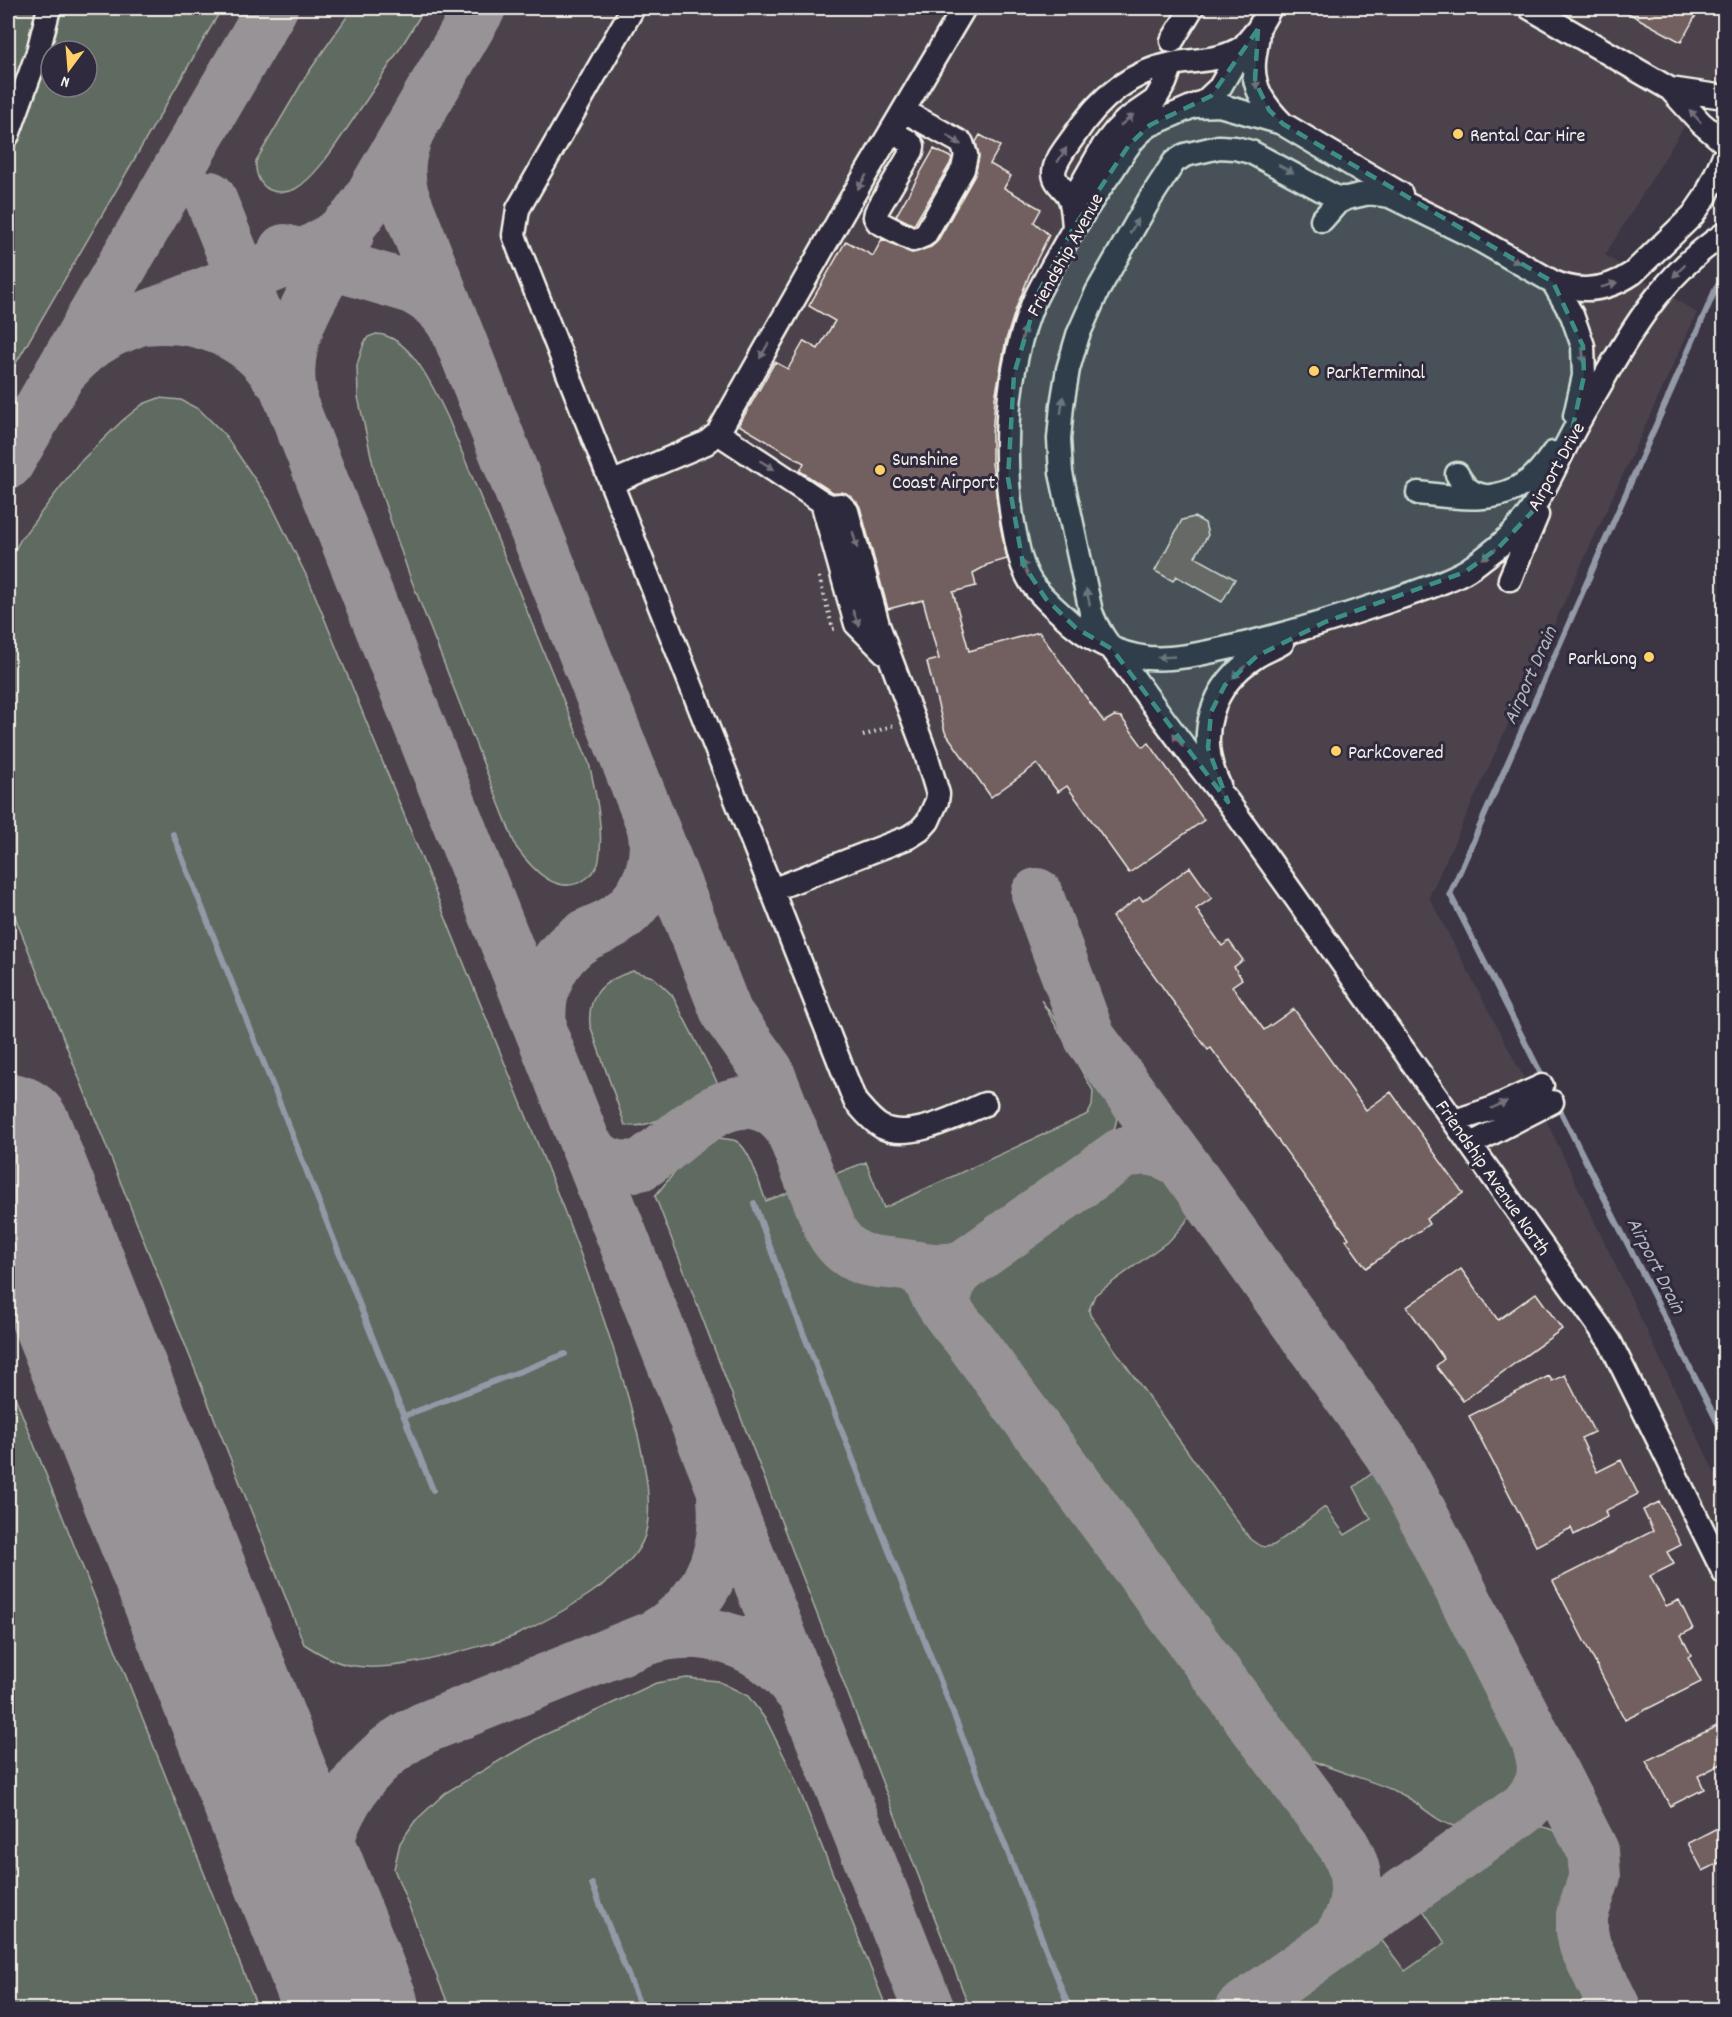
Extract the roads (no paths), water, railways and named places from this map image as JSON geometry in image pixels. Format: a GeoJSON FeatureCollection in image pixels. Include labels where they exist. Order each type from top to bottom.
{"type":"FeatureCollection","features":[{"type":"Feature","properties":{"kind":"street"},"geometry":{"type":"LineString","coordinates":[[8,135],[38,52],[50,8]]}},
{"type":"Feature","properties":{"kind":"street"},"geometry":{"type":"LineString","coordinates":[[633,8],[518,209],[514,236],[855,1101],[870,1118],[884,1128],[903,1131],[934,1125],[985,1104]]}},
{"type":"Feature","properties":{"kind":"street"},"geometry":{"type":"LineString","coordinates":[[611,483],[706,443],[718,433],[964,8]]}},
{"type":"Feature","properties":{"kind":"street"},"geometry":{"type":"LineString","coordinates":[[1172,41],[1192,8]]}},
{"type":"Feature","properties":{"kind":"street","name":"Friendship Avenue"},"geometry":{"type":"LineString","coordinates":[[1270,8],[1258,29],[1243,46],[1220,87],[1205,101],[1150,125],[1137,135],[1074,227],[1039,291],[1024,329],[1014,374],[1009,414],[1006,448],[1008,478],[1017,543],[1032,584],[1076,628],[1112,649],[1149,658],[1191,655],[1237,646],[1325,622]]}},
{"type":"Feature","properties":{"kind":"street"},"geometry":{"type":"LineString","coordinates":[[1530,8],[1670,89],[1723,147],[1706,196],[1693,215],[1633,273],[1610,286],[1580,290],[1566,288],[1553,282]]}},
{"type":"Feature","properties":{"kind":"street","name":"Friendship Avenue"},"geometry":{"type":"LineString","coordinates":[[1258,29],[1254,64],[1255,81],[1269,110],[1283,124]]}},
{"type":"Feature","properties":{"kind":"street"},"geometry":{"type":"LineString","coordinates":[[1074,227],[1071,203],[1067,193],[1055,180],[1054,168],[1080,126],[1092,112],[1111,93],[1131,78],[1172,64],[1229,55],[1243,46]]}},
{"type":"Feature","properties":{"kind":"street"},"geometry":{"type":"LineString","coordinates":[[1071,203],[1104,145],[1115,131],[1126,120],[1155,100],[1165,84],[1172,64]]}},
{"type":"Feature","properties":{"kind":"street"},"geometry":{"type":"LineString","coordinates":[[1670,89],[1725,97]]}},
{"type":"Feature","properties":{"kind":"street","name":"Friendship Avenue"},"geometry":{"type":"LineString","coordinates":[[1189,107],[1201,104],[1219,105],[1283,124],[1553,282]]}},
{"type":"Feature","properties":{"kind":"street"},"geometry":{"type":"LineString","coordinates":[[892,132],[908,141],[913,146],[912,151],[883,199],[875,217],[878,222],[913,240],[925,235],[963,169],[966,155],[962,143],[904,111]]}},
{"type":"Feature","properties":{"kind":"street","name":"Friendship Avenue North"},"geometry":{"type":"LineString","coordinates":[[1347,198],[1337,198],[1267,159],[1235,148],[1207,148],[1185,155],[1169,168],[1097,292],[1078,335],[1068,369],[1062,405],[1059,456],[1066,500],[1091,612],[1096,627],[1194,762],[1228,802],[1610,1342],[1725,1573]]}},
{"type":"Feature","properties":{"kind":"street"},"geometry":{"type":"LineString","coordinates":[[1322,220],[1337,203],[1347,198],[1370,193],[1390,196],[1472,236]]}},
{"type":"Feature","properties":{"kind":"street","name":"Airport Drive"},"geometry":{"type":"LineString","coordinates":[[1325,622],[1438,584],[1465,572],[1499,548],[1532,512],[1571,435],[1644,312],[1664,286],[1692,258],[1725,234]]}},
{"type":"Feature","properties":{"kind":"street"},"geometry":{"type":"LineString","coordinates":[[1418,493],[1487,497],[1505,492],[1526,483],[1571,435],[1584,376],[1583,346],[1572,315],[1553,282]]}},
{"type":"Feature","properties":{"kind":"street"},"geometry":{"type":"LineString","coordinates":[[718,433],[822,502],[856,624],[890,658],[926,754],[938,794],[928,821],[909,837],[772,890]]}},
{"type":"Feature","properties":{"kind":"street"},"geometry":{"type":"LineString","coordinates":[[1457,474],[1464,486],[1475,495],[1487,497]]}},
{"type":"Feature","properties":{"kind":"street"},"geometry":{"type":"LineString","coordinates":[[1510,579],[1551,477]]}},
{"type":"Feature","properties":{"kind":"street","name":"Friendship Avenue North"},"geometry":{"type":"LineString","coordinates":[[1228,802],[1217,782],[1208,748],[1211,712],[1217,698],[1225,685],[1257,656],[1325,622]]}},
{"type":"Feature","properties":{"kind":"street"},"geometry":{"type":"LineString","coordinates":[[1455,1121],[1547,1094],[1471,1144]]}},
{"type":"Feature","properties":{"kind":"waterway","name":"Airport Drain"},"geometry":{"type":"LineString","coordinates":[[1540,1072],[1450,894],[1717,286]]}},
{"type":"Feature","properties":{"kind":"waterway"},"geometry":{"type":"LineString","coordinates":[[173,834],[433,1490]]}},
{"type":"Feature","properties":{"kind":"waterway","name":"Airport Drain"},"geometry":{"type":"LineString","coordinates":[[1560,1110],[1724,1435]]}},
{"type":"Feature","properties":{"kind":"waterway"},"geometry":{"type":"LineString","coordinates":[[754,1203],[1070,2010]]}},
{"type":"Feature","properties":{"kind":"waterway"},"geometry":{"type":"LineString","coordinates":[[404,1416],[565,1354]]}},
{"type":"Feature","properties":{"kind":"waterway"},"geometry":{"type":"LineString","coordinates":[[592,1884],[642,2010]]}},
{"type":"Feature","properties":{"kind":"place","name":"Rental Car Hire"},"geometry":{"type":"Point","coordinates":[1458,134]}},
{"type":"Feature","properties":{"kind":"place","name":"ParkTerminal"},"geometry":{"type":"Point","coordinates":[1314,371]}},
{"type":"Feature","properties":{"kind":"place","name":"Sunshine Coast Airport"},"geometry":{"type":"Point","coordinates":[880,470]}},
{"type":"Feature","properties":{"kind":"place","name":"ParkLong"},"geometry":{"type":"Point","coordinates":[1649,657]}},
{"type":"Feature","properties":{"kind":"place","name":"ParkCovered"},"geometry":{"type":"Point","coordinates":[1336,751]}}]}
